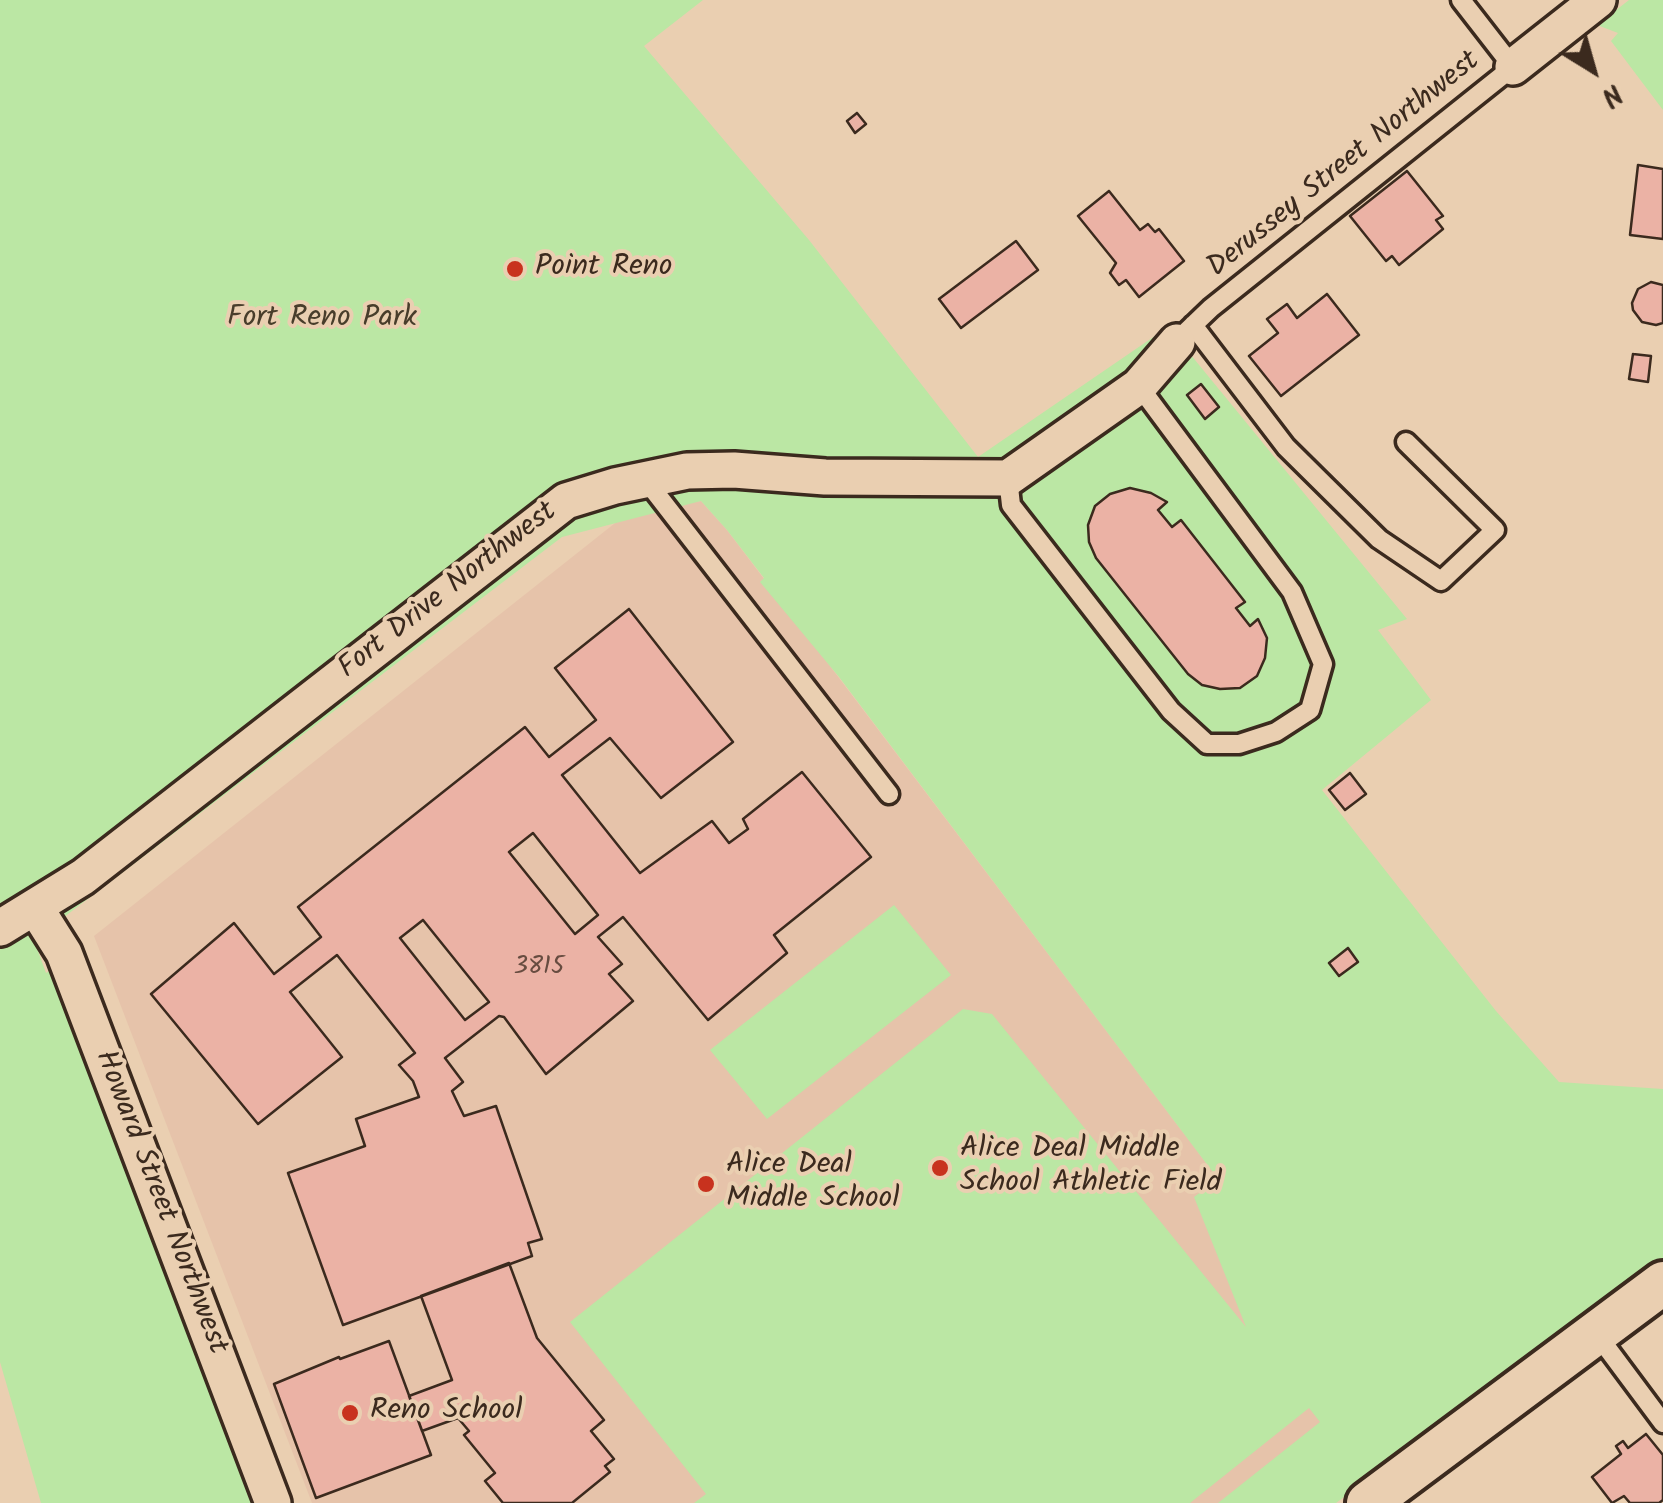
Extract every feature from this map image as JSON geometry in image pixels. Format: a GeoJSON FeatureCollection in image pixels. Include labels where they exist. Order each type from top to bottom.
{"type":"FeatureCollection","features":[{"type":"Feature","properties":{"kind":"street"},"geometry":{"type":"LineString","coordinates":[[1513,67],[1598,0]]}},
{"type":"Feature","properties":{"kind":"street"},"geometry":{"type":"LineString","coordinates":[[1008,478],[1138,386],[1185,334]]}},
{"type":"Feature","properties":{"kind":"street","name":"Fort Drive Northwest"},"geometry":{"type":"LineString","coordinates":[[0,928],[98,864],[566,501],[686,472],[734,470],[825,478],[1008,478]]}},
{"type":"Feature","properties":{"kind":"street","name":"Howard Street Northwest"},"geometry":{"type":"LineString","coordinates":[[36,907],[64,953],[274,1503]]}},
{"type":"Feature","properties":{"kind":"street"},"geometry":{"type":"LineString","coordinates":[[1368,1503],[1663,1282]]}},
{"type":"Feature","properties":{"kind":"lane"},"geometry":{"type":"LineString","coordinates":[[1461,0],[1513,67]]}},
{"type":"Feature","properties":{"kind":"lane","name":"Derussey Street Northwest"},"geometry":{"type":"LineString","coordinates":[[1185,334],[1211,308],[1513,67]]}},
{"type":"Feature","properties":{"kind":"lane"},"geometry":{"type":"LineString","coordinates":[[1185,334],[1286,446],[1379,539],[1441,581],[1495,530],[1406,442]]}},
{"type":"Feature","properties":{"kind":"lane"},"geometry":{"type":"LineString","coordinates":[[1008,478],[1011,506],[1170,711],[1207,744],[1239,744],[1258,738],[1276,732],[1310,710],[1323,664],[1292,592],[1138,386]]}},
{"type":"Feature","properties":{"kind":"lane"},"geometry":{"type":"LineString","coordinates":[[645,480],[889,794]]}},
{"type":"Feature","properties":{"kind":"lane"},"geometry":{"type":"LineString","coordinates":[[1595,1333],[1663,1423]]}},
{"type":"Feature","properties":{"kind":"shaded area","name":"Alice Deal Middle School"},"geometry":{"type":"Polygon","coordinates":[[[701,501],[727,530],[1410,1432],[1315,1503],[312,1503],[94,936],[629,512],[701,501]]]}},
{"type":"Feature","properties":{"kind":"green space","name":"Fort Reno Park"},"geometry":{"type":"Polygon","coordinates":[[[0,0],[703,0],[644,46],[809,240],[978,457],[1168,327],[1407,619],[1378,630],[1431,700],[1322,790],[1496,1011],[1559,1082],[1663,1089],[1663,1258],[1336,1503],[1218,1503],[1320,1422],[1309,1408],[1190,1503],[694,1503],[706,1494],[570,1322],[963,1009],[992,1014],[1246,1327],[1194,1197],[1218,1179],[839,677],[760,582],[764,578],[701,501],[562,537],[34,940],[46,973],[52,969],[257,1503],[41,1503],[0,1362],[0,0]]]}},
{"type":"Feature","properties":{"kind":"green space"},"geometry":{"type":"Polygon","coordinates":[[[1629,0],[1663,0],[1663,110],[1611,41],[1618,33],[1597,25],[1629,0]]]}},
{"type":"Feature","properties":{"kind":"green space"},"geometry":{"type":"Polygon","coordinates":[[[894,905],[951,975],[767,1119],[710,1050],[894,905]]]}},
{"type":"Feature","properties":{"kind":"building"},"geometry":{"type":"Polygon","coordinates":[[[857,113],[866,124],[855,133],[847,121],[857,113]]]}},
{"type":"Feature","properties":{"kind":"building"},"geometry":{"type":"Polygon","coordinates":[[[1638,165],[1663,169],[1663,239],[1630,235],[1638,165]]]}},
{"type":"Feature","properties":{"kind":"building"},"geometry":{"type":"Polygon","coordinates":[[[1407,171],[1443,216],[1436,220],[1443,229],[1399,265],[1392,256],[1386,261],[1350,216],[1407,171]]]}},
{"type":"Feature","properties":{"kind":"building"},"geometry":{"type":"Polygon","coordinates":[[[1109,191],[1140,230],[1148,224],[1155,232],[1159,229],[1184,261],[1139,297],[1126,280],[1119,285],[1110,273],[1116,263],[1078,216],[1109,191]]]}},
{"type":"Feature","properties":{"kind":"building"},"geometry":{"type":"Polygon","coordinates":[[[1016,241],[1038,270],[961,328],[939,299],[1016,241]]]}},
{"type":"Feature","properties":{"kind":"building"},"geometry":{"type":"Polygon","coordinates":[[[1651,282],[1663,285],[1663,323],[1656,325],[1642,322],[1632,303],[1638,289],[1651,282]]]}},
{"type":"Feature","properties":{"kind":"building"},"geometry":{"type":"Polygon","coordinates":[[[1327,294],[1359,335],[1281,396],[1249,356],[1278,333],[1267,319],[1287,304],[1297,318],[1327,294]]]}},
{"type":"Feature","properties":{"kind":"building"},"geometry":{"type":"Polygon","coordinates":[[[1633,354],[1651,356],[1648,382],[1629,379],[1633,354]]]}},
{"type":"Feature","properties":{"kind":"building"},"geometry":{"type":"Polygon","coordinates":[[[1201,384],[1219,407],[1205,419],[1187,395],[1201,384]]]}},
{"type":"Feature","properties":{"kind":"building"},"geometry":{"type":"Polygon","coordinates":[[[1130,488],[1167,502],[1158,510],[1172,527],[1181,520],[1245,602],[1236,608],[1250,626],[1258,619],[1267,638],[1265,658],[1257,676],[1240,688],[1202,685],[1188,674],[1096,558],[1089,542],[1088,525],[1095,506],[1110,494],[1130,488]]]}},
{"type":"Feature","properties":{"kind":"building"},"geometry":{"type":"Polygon","coordinates":[[[629,609],[733,742],[661,798],[610,738],[562,775],[640,873],[712,821],[729,843],[748,829],[743,819],[802,772],[871,857],[774,935],[787,953],[708,1020],[623,917],[598,937],[622,964],[609,974],[633,1001],[546,1074],[504,1017],[499,1016],[445,1058],[463,1082],[452,1091],[464,1116],[496,1106],[542,1239],[528,1243],[532,1256],[343,1325],[288,1173],[365,1146],[356,1119],[419,1097],[413,1081],[399,1065],[415,1053],[337,955],[290,992],[342,1057],[258,1124],[151,994],[234,923],[274,974],[321,937],[298,907],[525,727],[549,757],[596,720],[555,668],[629,609]],[[533,833],[509,852],[575,934],[598,915],[533,833]],[[423,920],[400,938],[465,1020],[489,1002],[423,920]]]}},
{"type":"Feature","properties":{"kind":"building"},"geometry":{"type":"Polygon","coordinates":[[[1350,773],[1366,794],[1345,810],[1329,790],[1350,773]]]}},
{"type":"Feature","properties":{"kind":"building"},"geometry":{"type":"Polygon","coordinates":[[[1348,948],[1358,962],[1339,976],[1329,963],[1348,948]]]}},
{"type":"Feature","properties":{"kind":"building"},"geometry":{"type":"Polygon","coordinates":[[[509,1263],[537,1338],[604,1420],[591,1431],[614,1459],[605,1466],[610,1472],[572,1503],[503,1503],[485,1481],[495,1473],[464,1435],[469,1431],[458,1418],[422,1431],[409,1396],[452,1380],[421,1296],[509,1263]]]}},
{"type":"Feature","properties":{"kind":"building","name":"Reno School"},"geometry":{"type":"Polygon","coordinates":[[[389,1341],[431,1455],[316,1498],[274,1384],[389,1341]]]}},
{"type":"Feature","properties":{"kind":"building"},"geometry":{"type":"Polygon","coordinates":[[[1646,1434],[1663,1455],[1663,1500],[1630,1503],[1624,1496],[1612,1503],[1592,1477],[1621,1454],[1616,1446],[1623,1441],[1628,1448],[1646,1434]]]}},
{"type":"Feature","properties":{"kind":"place","name":"Point Reno"},"geometry":{"type":"Point","coordinates":[515,269]}},
{"type":"Feature","properties":{"kind":"place","name":"Alice Deal Middle School Athletic Field"},"geometry":{"type":"Point","coordinates":[940,1168]}},
{"type":"Feature","properties":{"kind":"place","name":"Alice Deal Middle School"},"geometry":{"type":"Point","coordinates":[706,1184]}},
{"type":"Feature","properties":{"kind":"place","name":"Reno School"},"geometry":{"type":"Point","coordinates":[350,1413]}}]}
